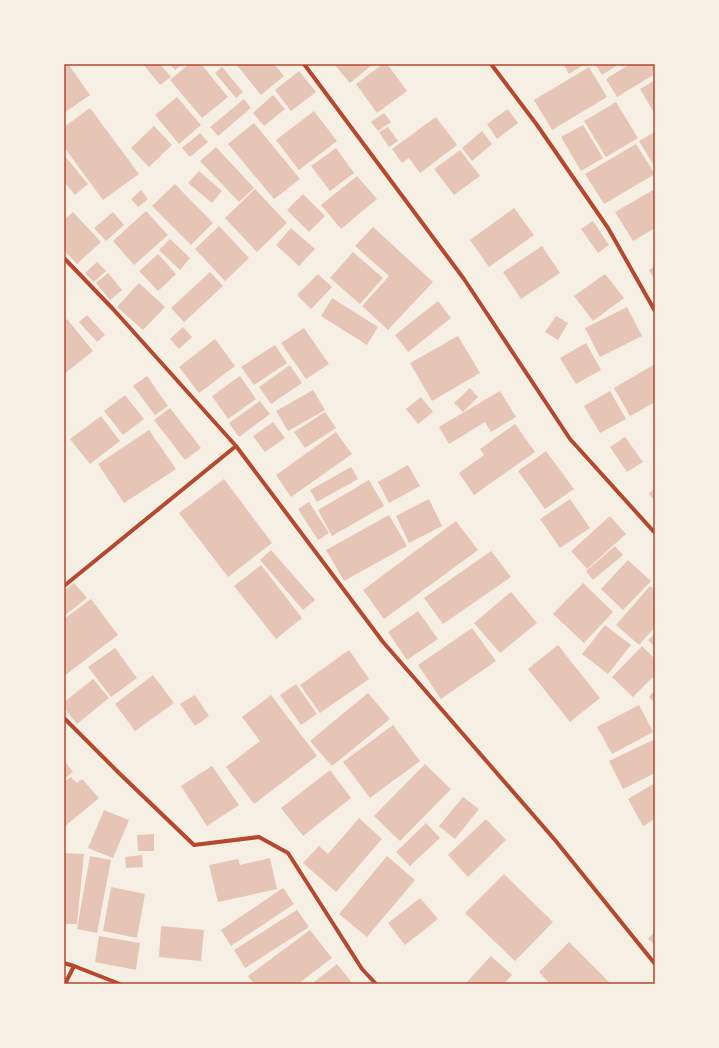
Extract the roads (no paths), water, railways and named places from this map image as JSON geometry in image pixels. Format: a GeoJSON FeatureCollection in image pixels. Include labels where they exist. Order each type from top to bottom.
{"type":"FeatureCollection","features":[{"type":"Feature","properties":{"kind":"street"},"geometry":{"type":"LineString","coordinates":[[304,64],[464,279],[570,439],[655,533]]}},
{"type":"Feature","properties":{"kind":"street"},"geometry":{"type":"LineString","coordinates":[[491,64],[537,125],[608,228],[655,311]]}},
{"type":"Feature","properties":{"kind":"street"},"geometry":{"type":"LineString","coordinates":[[64,258],[113,309],[236,446],[383,642],[555,840],[655,964]]}},
{"type":"Feature","properties":{"kind":"street"},"geometry":{"type":"LineString","coordinates":[[64,586],[236,446]]}},
{"type":"Feature","properties":{"kind":"street"},"geometry":{"type":"LineString","coordinates":[[64,718],[194,845],[259,837],[288,853],[362,969],[376,984]]}},
{"type":"Feature","properties":{"kind":"street"},"geometry":{"type":"LineString","coordinates":[[64,963],[120,984]]}},
{"type":"Feature","properties":{"kind":"street"},"geometry":{"type":"LineString","coordinates":[[65,984],[74,966]]}}]}
